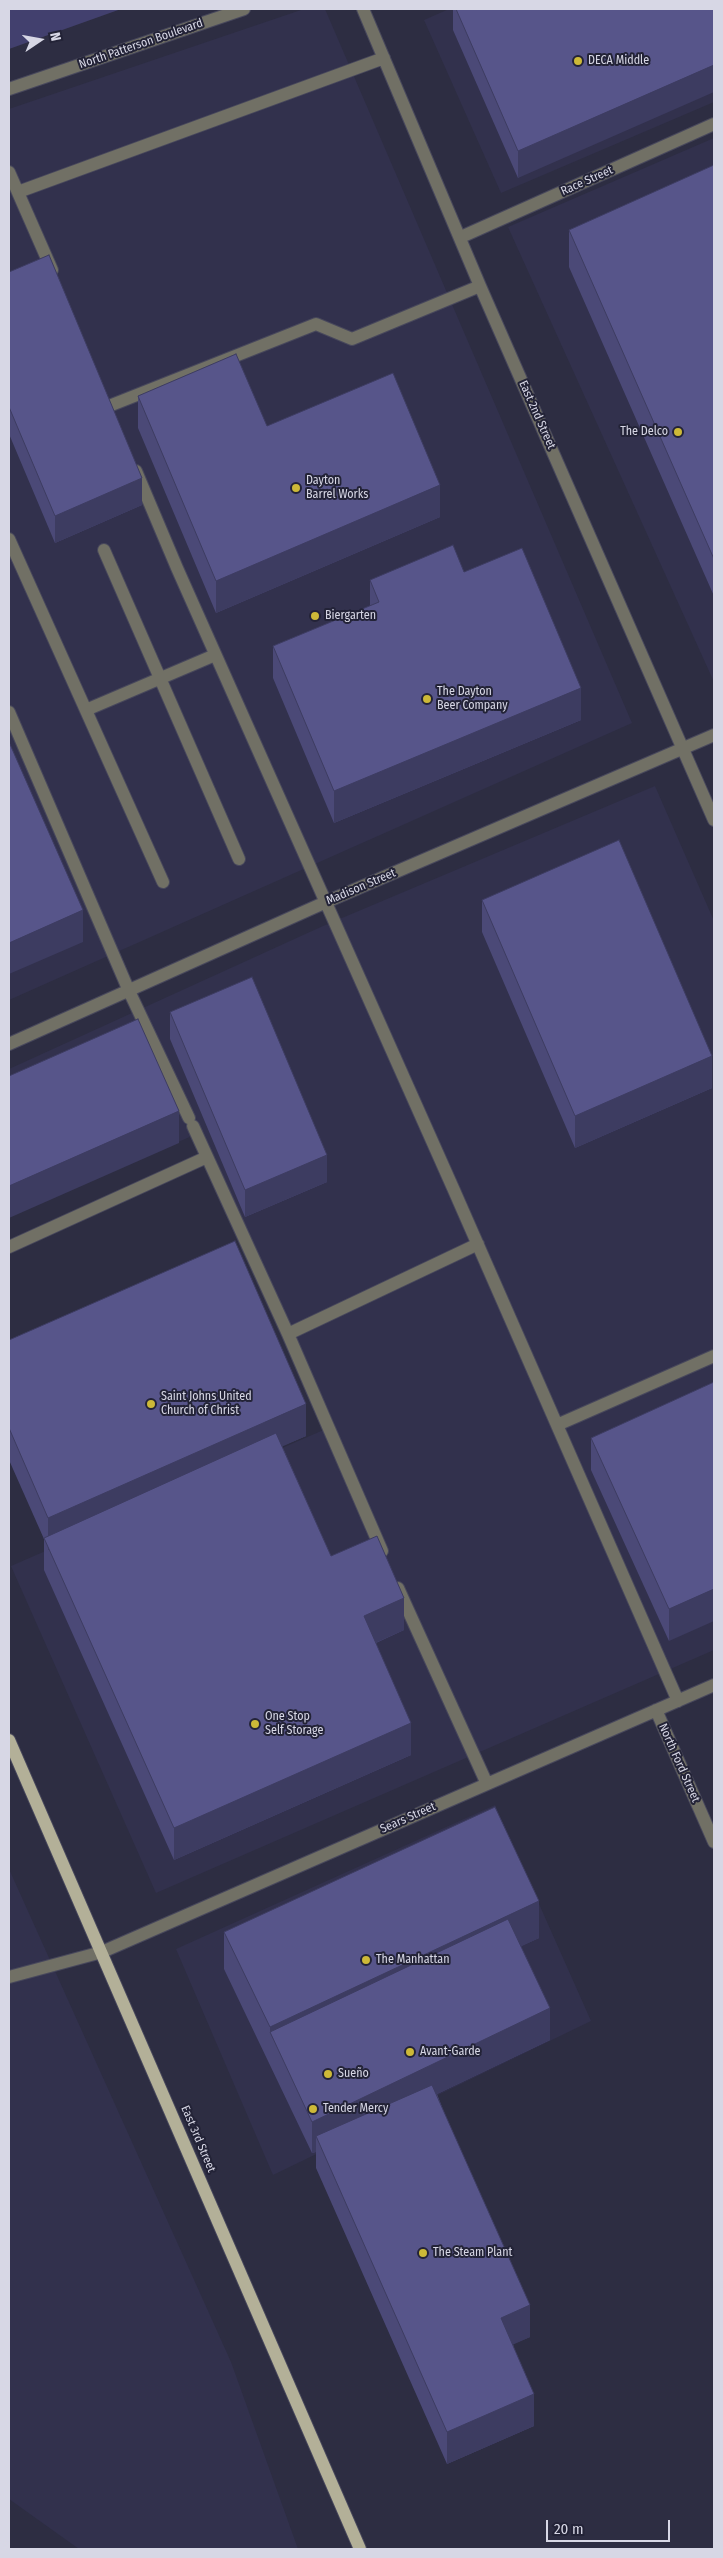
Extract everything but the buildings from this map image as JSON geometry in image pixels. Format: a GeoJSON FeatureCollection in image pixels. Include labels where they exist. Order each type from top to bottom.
{"type":"FeatureCollection","features":[{"type":"Feature","properties":{"kind":"main road","name":"East 3rd Street"},"geometry":{"type":"LineString","coordinates":[[9,1740],[360,2549]]}},
{"type":"Feature","properties":{"kind":"street","name":"North Patterson Boulevard"},"geometry":{"type":"LineString","coordinates":[[9,89],[244,9]]}},
{"type":"Feature","properties":{"kind":"street","name":"East 2nd Street"},"geometry":{"type":"LineString","coordinates":[[367,10],[384,58],[461,237],[480,286],[714,820]]}},
{"type":"Feature","properties":{"kind":"street"},"geometry":{"type":"LineString","coordinates":[[18,192],[384,58]]}},
{"type":"Feature","properties":{"kind":"street","name":"Race Street"},"geometry":{"type":"LineString","coordinates":[[461,237],[714,124]]}},
{"type":"Feature","properties":{"kind":"street"},"geometry":{"type":"LineString","coordinates":[[9,172],[58,286]]}},
{"type":"Feature","properties":{"kind":"street"},"geometry":{"type":"LineString","coordinates":[[109,406],[316,324],[352,339],[480,286]]}},
{"type":"Feature","properties":{"kind":"street"},"geometry":{"type":"LineString","coordinates":[[131,460],[215,655],[478,1244],[678,1701]]}},
{"type":"Feature","properties":{"kind":"street"},"geometry":{"type":"LineString","coordinates":[[9,539],[163,882]]}},
{"type":"Feature","properties":{"kind":"street"},"geometry":{"type":"LineString","coordinates":[[104,550],[239,859]]}},
{"type":"Feature","properties":{"kind":"street"},"geometry":{"type":"LineString","coordinates":[[86,710],[215,655]]}},
{"type":"Feature","properties":{"kind":"street"},"geometry":{"type":"LineString","coordinates":[[9,712],[129,991],[207,1157],[240,1241],[288,1334],[390,1570],[487,1784]]}},
{"type":"Feature","properties":{"kind":"street","name":"Madison Street"},"geometry":{"type":"LineString","coordinates":[[9,1044],[326,902],[714,735]]}},
{"type":"Feature","properties":{"kind":"street"},"geometry":{"type":"LineString","coordinates":[[9,1247],[207,1157]]}},
{"type":"Feature","properties":{"kind":"street"},"geometry":{"type":"LineString","coordinates":[[288,1334],[478,1244]]}},
{"type":"Feature","properties":{"kind":"street"},"geometry":{"type":"LineString","coordinates":[[557,1425],[714,1356]]}},
{"type":"Feature","properties":{"kind":"street","name":"Sears Street"},"geometry":{"type":"LineString","coordinates":[[9,1977],[102,1952],[714,1685]]}},
{"type":"Feature","properties":{"kind":"street","name":"North Ford Street"},"geometry":{"type":"LineString","coordinates":[[656,1710],[714,1842]]}},
{"type":"Feature","properties":{"kind":"shaded area"},"geometry":{"type":"Polygon","coordinates":[[[9,9],[121,9],[9,49],[9,9]]]}},
{"type":"Feature","properties":{"kind":"shaded area"},"geometry":{"type":"Polygon","coordinates":[[[304,9],[325,9],[632,723],[9,1000],[9,109],[304,9]]]}},
{"type":"Feature","properties":{"kind":"shaded area","name":"DECA Middle"},"geometry":{"type":"Polygon","coordinates":[[[449,9],[714,9],[714,102],[501,193],[424,20],[449,9]]]}},
{"type":"Feature","properties":{"kind":"shaded area"},"geometry":{"type":"Polygon","coordinates":[[[714,138],[714,682],[508,227],[714,138]]]}},
{"type":"Feature","properties":{"kind":"shaded area"},"geometry":{"type":"Polygon","coordinates":[[[655,786],[714,921],[714,1650],[156,1893],[11,1566],[335,1425],[203,1131],[9,1217],[9,1069],[323,926],[655,786]]]}},
{"type":"Feature","properties":{"kind":"shaded area"},"geometry":{"type":"Polygon","coordinates":[[[495,1805],[591,2021],[273,2175],[176,1949],[495,1805]]]}},
{"type":"Feature","properties":{"kind":"shaded area"},"geometry":{"type":"Polygon","coordinates":[[[9,1869],[231,2362],[298,2549],[79,2549],[9,2499],[9,1869]]]}},
{"type":"Feature","properties":{"kind":"place","name":"DECA Middle"},"geometry":{"type":"Point","coordinates":[578,61]}},
{"type":"Feature","properties":{"kind":"place","name":"The Delco"},"geometry":{"type":"Point","coordinates":[678,432]}},
{"type":"Feature","properties":{"kind":"place","name":"Dayton Barrel Works"},"geometry":{"type":"Point","coordinates":[296,488]}},
{"type":"Feature","properties":{"kind":"place","name":"Biergarten"},"geometry":{"type":"Point","coordinates":[315,616]}},
{"type":"Feature","properties":{"kind":"place","name":"The Dayton Beer Company"},"geometry":{"type":"Point","coordinates":[427,699]}},
{"type":"Feature","properties":{"kind":"place","name":"Saint Johns United Church of Christ"},"geometry":{"type":"Point","coordinates":[151,1404]}},
{"type":"Feature","properties":{"kind":"place","name":"One Stop Self Storage"},"geometry":{"type":"Point","coordinates":[255,1724]}},
{"type":"Feature","properties":{"kind":"place","name":"The Manhattan"},"geometry":{"type":"Point","coordinates":[366,1960]}},
{"type":"Feature","properties":{"kind":"place","name":"Avant-Garde"},"geometry":{"type":"Point","coordinates":[410,2052]}},
{"type":"Feature","properties":{"kind":"place","name":"Sueño"},"geometry":{"type":"Point","coordinates":[328,2074]}},
{"type":"Feature","properties":{"kind":"place","name":"Tender Mercy"},"geometry":{"type":"Point","coordinates":[313,2109]}},
{"type":"Feature","properties":{"kind":"place","name":"The Steam Plant"},"geometry":{"type":"Point","coordinates":[423,2253]}}]}
